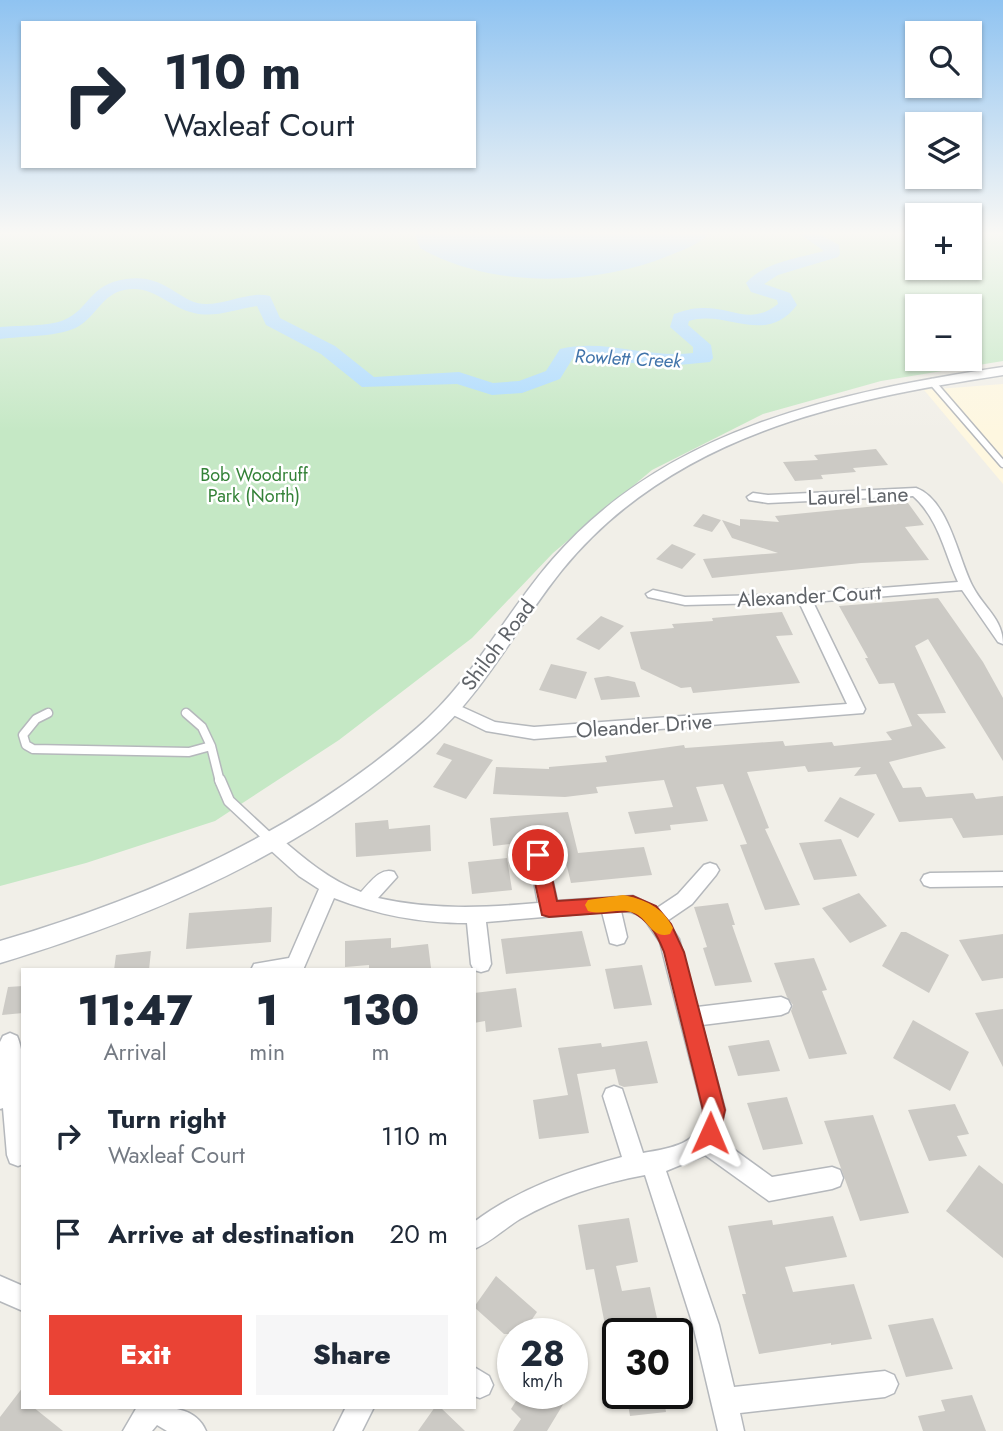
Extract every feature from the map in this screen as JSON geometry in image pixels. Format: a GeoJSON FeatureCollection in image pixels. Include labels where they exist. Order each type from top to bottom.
{"type":"FeatureCollection","features":[{"type":"Feature","properties":{"kind":"main road","name":"Shiloh Road"},"geometry":{"type":"LineString","coordinates":[[0,952],[37,942],[159,897],[228,866],[323,813],[368,781],[451,707],[559,563],[623,503],[659,477],[715,445],[787,416],[856,396],[1003,371]]}},
{"type":"Feature","properties":{"kind":"street","name":"Laurel Lane"},"geometry":{"type":"LineString","coordinates":[[753,496],[768,499],[916,492],[926,499],[951,541],[966,586],[1003,639]]}},
{"type":"Feature","properties":{"kind":"street","name":"Alexander Court"},"geometry":{"type":"LineString","coordinates":[[653,594],[685,601],[804,598],[966,586]]}},
{"type":"Feature","properties":{"kind":"street","name":"Oleander Drive"},"geometry":{"type":"LineString","coordinates":[[451,707],[492,727],[534,733],[857,709],[838,664],[804,598]]}},
{"type":"Feature","properties":{"kind":"street"},"geometry":{"type":"LineString","coordinates":[[273,842],[300,869],[330,888],[363,902],[412,915],[476,915],[633,904],[642,906],[664,929],[674,952],[714,1110],[714,1122],[704,1141],[695,1149],[593,1176],[553,1191],[512,1212],[476,1236]]}},
{"type":"Feature","properties":{"kind":"street"},"geometry":{"type":"LineString","coordinates":[[538,855],[549,910]]}},
{"type":"Feature","properties":{"kind":"street"},"geometry":{"type":"LineString","coordinates":[[656,919],[685,899],[710,870]]}},
{"type":"Feature","properties":{"kind":"street"},"geometry":{"type":"LineString","coordinates":[[363,902],[388,877]]}},
{"type":"Feature","properties":{"kind":"street"},"geometry":{"type":"LineString","coordinates":[[930,880],[1003,878]]}},
{"type":"Feature","properties":{"kind":"street"},"geometry":{"type":"LineString","coordinates":[[278,968],[295,966],[330,888]]}},
{"type":"Feature","properties":{"kind":"street"},"geometry":{"type":"LineString","coordinates":[[610,904],[617,937]]}},
{"type":"Feature","properties":{"kind":"street"},"geometry":{"type":"LineString","coordinates":[[476,915],[481,964]]}},
{"type":"Feature","properties":{"kind":"street"},"geometry":{"type":"LineString","coordinates":[[691,1017],[781,1006]]}},
{"type":"Feature","properties":{"kind":"street"},"geometry":{"type":"LineString","coordinates":[[10,1043],[7,1097],[18,1155]]}},
{"type":"Feature","properties":{"kind":"street"},"geometry":{"type":"LineString","coordinates":[[614,1096],[644,1163],[706,1325],[731,1431]]}},
{"type":"Feature","properties":{"kind":"street"},"geometry":{"type":"LineString","coordinates":[[704,1141],[769,1189],[831,1178]]}},
{"type":"Feature","properties":{"kind":"street"},"geometry":{"type":"LineString","coordinates":[[0,1288],[21,1297]]}},
{"type":"Feature","properties":{"kind":"street"},"geometry":{"type":"LineString","coordinates":[[725,1401],[885,1384]]}},
{"type":"Feature","properties":{"kind":"street"},"geometry":{"type":"LineString","coordinates":[[136,1431],[151,1409]]}},
{"type":"Feature","properties":{"kind":"street"},"geometry":{"type":"LineString","coordinates":[[155,1409],[193,1431]]}},
{"type":"Feature","properties":{"kind":"street"},"geometry":{"type":"LineString","coordinates":[[347,1431],[360,1409]]}},
{"type":"Feature","properties":{"kind":"lane"},"geometry":{"type":"LineString","coordinates":[[932,382],[1003,464]]}},
{"type":"Feature","properties":{"kind":"lane"},"geometry":{"type":"LineString","coordinates":[[48,713],[36,719],[23,735],[26,745],[33,749],[189,752],[211,746]]}},
{"type":"Feature","properties":{"kind":"lane"},"geometry":{"type":"LineString","coordinates":[[186,713],[202,727],[229,802],[273,842]]}},
{"type":"Feature","properties":{"kind":"shaded area"},"geometry":{"type":"Polygon","coordinates":[[[1003,384],[1003,484],[924,390],[1003,384]]]}},
{"type":"Feature","properties":{"kind":"green space","name":"Bob Woodruff Park (North)"},"geometry":{"type":"Polygon","coordinates":[[[0,299],[905,299],[905,371],[942,371],[881,381],[763,414],[652,470],[553,553],[472,638],[339,740],[215,821],[86,863],[0,886],[0,299]]]}},
{"type":"Feature","properties":{"kind":"green space","name":"Bob Woodruff Park (North)"},"geometry":{"type":"Polygon","coordinates":[[[982,299],[1003,299],[1003,361],[982,364],[982,299]]]}},
{"type":"Feature","properties":{"kind":"building"},"geometry":{"type":"Polygon","coordinates":[[[876,449],[888,465],[853,468],[856,472],[821,475],[823,479],[795,481],[783,462],[818,460],[814,455],[876,449]]]}},
{"type":"Feature","properties":{"kind":"building"},"geometry":{"type":"Polygon","coordinates":[[[908,503],[924,525],[905,527],[929,560],[861,563],[712,578],[703,559],[778,553],[732,538],[722,520],[740,526],[740,519],[779,522],[775,516],[908,503]]]}},
{"type":"Feature","properties":{"kind":"building"},"geometry":{"type":"Polygon","coordinates":[[[703,514],[721,520],[712,532],[693,526],[703,514]]]}},
{"type":"Feature","properties":{"kind":"building"},"geometry":{"type":"Polygon","coordinates":[[[672,544],[696,554],[682,569],[656,559],[672,544]]]}},
{"type":"Feature","properties":{"kind":"building"},"geometry":{"type":"Polygon","coordinates":[[[938,598],[983,662],[1003,698],[1003,761],[928,639],[915,646],[946,713],[917,714],[946,748],[889,762],[903,788],[921,787],[926,797],[973,793],[976,799],[1003,796],[1003,835],[963,838],[952,818],[899,822],[876,774],[854,776],[861,767],[808,772],[805,766],[747,772],[769,828],[765,829],[800,905],[765,910],[740,845],[747,844],[723,784],[696,787],[708,821],[670,825],[671,830],[635,834],[628,812],[673,807],[664,780],[596,787],[598,793],[565,797],[493,794],[496,767],[549,769],[607,762],[605,756],[684,745],[685,748],[783,741],[785,746],[832,742],[834,746],[892,740],[886,732],[912,726],[894,683],[879,684],[839,606],[938,598]]]}},
{"type":"Feature","properties":{"kind":"building"},"geometry":{"type":"Polygon","coordinates":[[[782,612],[793,635],[776,636],[800,683],[693,693],[691,687],[681,688],[641,669],[630,632],[674,628],[672,624],[713,621],[712,618],[782,612]]]}},
{"type":"Feature","properties":{"kind":"building"},"geometry":{"type":"Polygon","coordinates":[[[601,616],[624,626],[599,650],[576,639],[601,616]]]}},
{"type":"Feature","properties":{"kind":"building"},"geometry":{"type":"Polygon","coordinates":[[[551,664],[587,672],[576,699],[539,690],[551,664]]]}},
{"type":"Feature","properties":{"kind":"building"},"geometry":{"type":"Polygon","coordinates":[[[608,676],[635,682],[640,697],[601,700],[594,678],[608,676]]]}},
{"type":"Feature","properties":{"kind":"building"},"geometry":{"type":"Polygon","coordinates":[[[444,743],[493,760],[466,799],[433,787],[452,760],[436,754],[444,743]]]}},
{"type":"Feature","properties":{"kind":"building"},"geometry":{"type":"Polygon","coordinates":[[[840,797],[875,814],[858,838],[824,821],[840,797]]]}},
{"type":"Feature","properties":{"kind":"building"},"geometry":{"type":"Polygon","coordinates":[[[568,812],[578,853],[644,847],[652,875],[571,883],[560,838],[493,846],[490,818],[568,812]]]}},
{"type":"Feature","properties":{"kind":"building"},"geometry":{"type":"Polygon","coordinates":[[[388,820],[389,829],[430,825],[431,851],[356,857],[355,823],[388,820]]]}},
{"type":"Feature","properties":{"kind":"building"},"geometry":{"type":"Polygon","coordinates":[[[841,839],[857,876],[814,880],[799,843],[841,839]]]}},
{"type":"Feature","properties":{"kind":"building"},"geometry":{"type":"Polygon","coordinates":[[[507,858],[512,890],[472,894],[468,862],[507,858]]]}},
{"type":"Feature","properties":{"kind":"building"},"geometry":{"type":"Polygon","coordinates":[[[859,893],[887,926],[850,943],[822,908],[859,893]]]}},
{"type":"Feature","properties":{"kind":"building"},"geometry":{"type":"Polygon","coordinates":[[[728,903],[735,925],[732,925],[752,982],[715,986],[703,948],[707,947],[694,907],[728,903]]]}},
{"type":"Feature","properties":{"kind":"building"},"geometry":{"type":"Polygon","coordinates":[[[272,907],[271,942],[186,949],[189,913],[272,907]]]}},
{"type":"Feature","properties":{"kind":"building"},"geometry":{"type":"Polygon","coordinates":[[[582,931],[591,966],[506,974],[501,939],[582,931]]]}},
{"type":"Feature","properties":{"kind":"building"},"geometry":{"type":"Polygon","coordinates":[[[901,932],[906,932],[949,955],[929,993],[882,966],[901,932]]]}},
{"type":"Feature","properties":{"kind":"building"},"geometry":{"type":"Polygon","coordinates":[[[1003,934],[1003,978],[982,981],[959,940],[1003,934]]]}},
{"type":"Feature","properties":{"kind":"building"},"geometry":{"type":"Polygon","coordinates":[[[391,938],[391,948],[428,944],[431,968],[369,968],[369,965],[345,967],[345,941],[391,938]]]}},
{"type":"Feature","properties":{"kind":"building"},"geometry":{"type":"Polygon","coordinates":[[[151,951],[149,968],[114,968],[116,955],[151,951]]]}},
{"type":"Feature","properties":{"kind":"building"},"geometry":{"type":"Polygon","coordinates":[[[814,958],[827,990],[822,991],[847,1054],[809,1059],[791,1011],[793,1005],[787,997],[774,963],[814,958]]]}},
{"type":"Feature","properties":{"kind":"building"},"geometry":{"type":"Polygon","coordinates":[[[642,965],[652,1005],[614,1009],[605,969],[642,965]]]}},
{"type":"Feature","properties":{"kind":"building"},"geometry":{"type":"Polygon","coordinates":[[[21,986],[21,1013],[2,1015],[8,987],[21,986]]]}},
{"type":"Feature","properties":{"kind":"building"},"geometry":{"type":"Polygon","coordinates":[[[516,988],[522,1027],[486,1032],[485,1021],[476,1023],[476,993],[516,988]]]}},
{"type":"Feature","properties":{"kind":"building"},"geometry":{"type":"Polygon","coordinates":[[[1003,1009],[1003,1067],[975,1013],[1003,1009]]]}},
{"type":"Feature","properties":{"kind":"building"},"geometry":{"type":"Polygon","coordinates":[[[913,1020],[969,1052],[950,1091],[893,1058],[913,1020]]]}},
{"type":"Feature","properties":{"kind":"building"},"geometry":{"type":"Polygon","coordinates":[[[769,1040],[780,1071],[738,1076],[728,1046],[769,1040]]]}},
{"type":"Feature","properties":{"kind":"building"},"geometry":{"type":"Polygon","coordinates":[[[647,1041],[658,1083],[624,1087],[619,1085],[615,1069],[577,1074],[589,1133],[539,1139],[533,1100],[568,1095],[558,1048],[601,1043],[602,1047],[647,1041]]]}},
{"type":"Feature","properties":{"kind":"building"},"geometry":{"type":"Polygon","coordinates":[[[787,1097],[803,1144],[763,1150],[747,1103],[787,1097]]]}},
{"type":"Feature","properties":{"kind":"building"},"geometry":{"type":"Polygon","coordinates":[[[955,1104],[969,1134],[957,1136],[967,1156],[929,1161],[908,1110],[955,1104]]]}},
{"type":"Feature","properties":{"kind":"building"},"geometry":{"type":"Polygon","coordinates":[[[873,1115],[909,1213],[860,1221],[824,1121],[873,1115]]]}},
{"type":"Feature","properties":{"kind":"building"},"geometry":{"type":"Polygon","coordinates":[[[979,1165],[1003,1184],[1003,1258],[946,1211],[979,1165]]]}},
{"type":"Feature","properties":{"kind":"building"},"geometry":{"type":"Polygon","coordinates":[[[833,1216],[847,1257],[785,1267],[793,1292],[854,1284],[872,1339],[759,1354],[742,1294],[746,1294],[728,1226],[772,1220],[773,1225],[833,1216]]]}},
{"type":"Feature","properties":{"kind":"building"},"geometry":{"type":"Polygon","coordinates":[[[629,1218],[638,1262],[616,1266],[622,1291],[650,1287],[657,1318],[604,1318],[594,1269],[586,1270],[578,1225],[629,1218]]]}},
{"type":"Feature","properties":{"kind":"building"},"geometry":{"type":"Polygon","coordinates":[[[496,1276],[537,1312],[533,1318],[497,1318],[497,1328],[476,1309],[476,1304],[496,1276]]]}},
{"type":"Feature","properties":{"kind":"building"},"geometry":{"type":"Polygon","coordinates":[[[933,1318],[953,1369],[906,1377],[888,1325],[933,1318]]]}},
{"type":"Feature","properties":{"kind":"building"},"geometry":{"type":"Polygon","coordinates":[[[21,1390],[21,1409],[36,1409],[63,1431],[0,1431],[0,1417],[21,1390]]]}},
{"type":"Feature","properties":{"kind":"building"},"geometry":{"type":"Polygon","coordinates":[[[972,1395],[986,1431],[923,1431],[918,1416],[945,1411],[941,1400],[972,1395]]]}},
{"type":"Feature","properties":{"kind":"building"},"geometry":{"type":"Polygon","coordinates":[[[434,1409],[442,1409],[465,1431],[418,1431],[434,1409]]]}},
{"type":"Feature","properties":{"kind":"building"},"geometry":{"type":"Polygon","coordinates":[[[511,1409],[560,1409],[547,1431],[513,1431],[521,1419],[511,1409]]]}},
{"type":"Feature","properties":{"kind":"building"},"geometry":{"type":"Polygon","coordinates":[[[629,1409],[666,1409],[666,1412],[630,1416],[629,1409]]]}},
{"type":"Feature","properties":{"kind":"waterway","name":"Rowlett Creek"},"geometry":{"type":"LineString","coordinates":[[0,333],[66,326],[81,317],[96,299]]}},
{"type":"Feature","properties":{"kind":"waterway","name":"Rowlett Creek"},"geometry":{"type":"LineString","coordinates":[[178,299],[203,309],[264,300],[272,321],[328,350],[369,383],[459,378],[492,389],[522,387],[553,375],[567,353],[601,353],[669,360],[703,358],[702,345],[679,327],[680,318],[702,313],[756,321],[777,314],[788,305],[785,299]]}},
{"type":"Feature","properties":{"kind":"slow traffic"},"geometry":{"type":"LineString","coordinates":[[595,905],[623,903],[642,906],[663,928]]}},
{"type":"Feature","properties":{"kind":"route"},"geometry":{"type":"LineString","coordinates":[[538,855],[549,910],[633,904],[649,911],[664,929],[674,952],[714,1110],[710,1133]]}}]}
